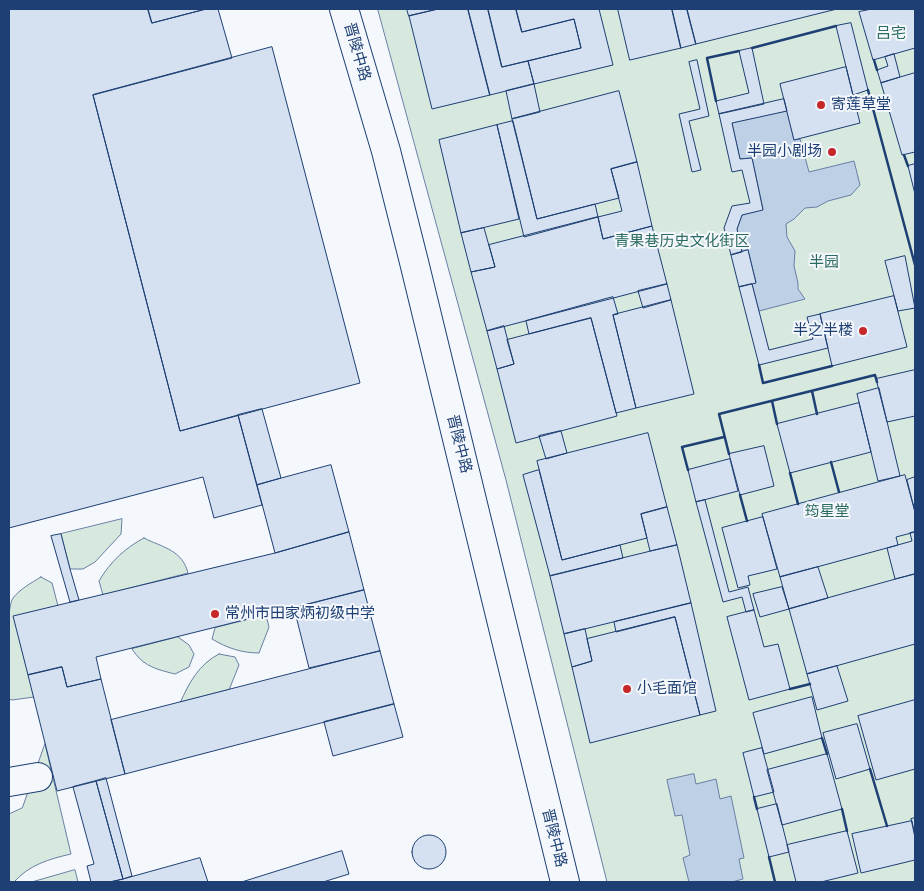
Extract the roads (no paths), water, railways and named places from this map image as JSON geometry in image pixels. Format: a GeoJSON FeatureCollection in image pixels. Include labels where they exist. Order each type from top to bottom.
{"type":"FeatureCollection","features":[{"type":"Feature","properties":{"kind":"main road","name":"晋陵中路"},"geometry":{"type":"LineString","coordinates":[[344,9],[386,151],[410,243],[565,882]]}},
{"type":"Feature","properties":{"kind":"main road"},"geometry":{"type":"LineString","coordinates":[[9,782],[38,778]]}},
{"type":"Feature","properties":{"kind":"water"},"geometry":{"type":"Polygon","coordinates":[[[787,111],[794,140],[800,139],[809,172],[854,161],[860,185],[851,195],[828,201],[817,207],[805,208],[786,224],[787,237],[795,251],[794,266],[798,289],[805,299],[759,311],[752,284],[756,282],[748,250],[742,252],[737,229],[742,215],[763,209],[752,158],[740,159],[732,123],[787,111]]]}},
{"type":"Feature","properties":{"kind":"water"},"geometry":{"type":"Polygon","coordinates":[[[694,774],[696,784],[716,779],[720,799],[731,796],[744,858],[739,859],[743,879],[732,882],[689,882],[683,858],[690,855],[682,815],[675,816],[667,780],[694,774]]]}},
{"type":"Feature","properties":{"kind":"place","name":"寄莲草堂"},"geometry":{"type":"Point","coordinates":[821,105]}},
{"type":"Feature","properties":{"kind":"place","name":"半园小剧场"},"geometry":{"type":"Point","coordinates":[832,152]}},
{"type":"Feature","properties":{"kind":"place","name":"半之半楼"},"geometry":{"type":"Point","coordinates":[863,331]}},
{"type":"Feature","properties":{"kind":"place","name":"常州市田家炳初级中学"},"geometry":{"type":"Point","coordinates":[215,614]}},
{"type":"Feature","properties":{"kind":"place","name":"小毛面馆"},"geometry":{"type":"Point","coordinates":[627,689]}},
{"type":"Feature","properties":{"kind":"park label","name":"吕宅"},"geometry":{"type":"Point","coordinates":[891,34]}},
{"type":"Feature","properties":{"kind":"park label","name":"青果巷历史文化街区"},"geometry":{"type":"Point","coordinates":[682,242]}},
{"type":"Feature","properties":{"kind":"park label","name":"半园"},"geometry":{"type":"Point","coordinates":[824,263]}},
{"type":"Feature","properties":{"kind":"park label","name":"筠星堂"},"geometry":{"type":"Point","coordinates":[827,512]}}]}
